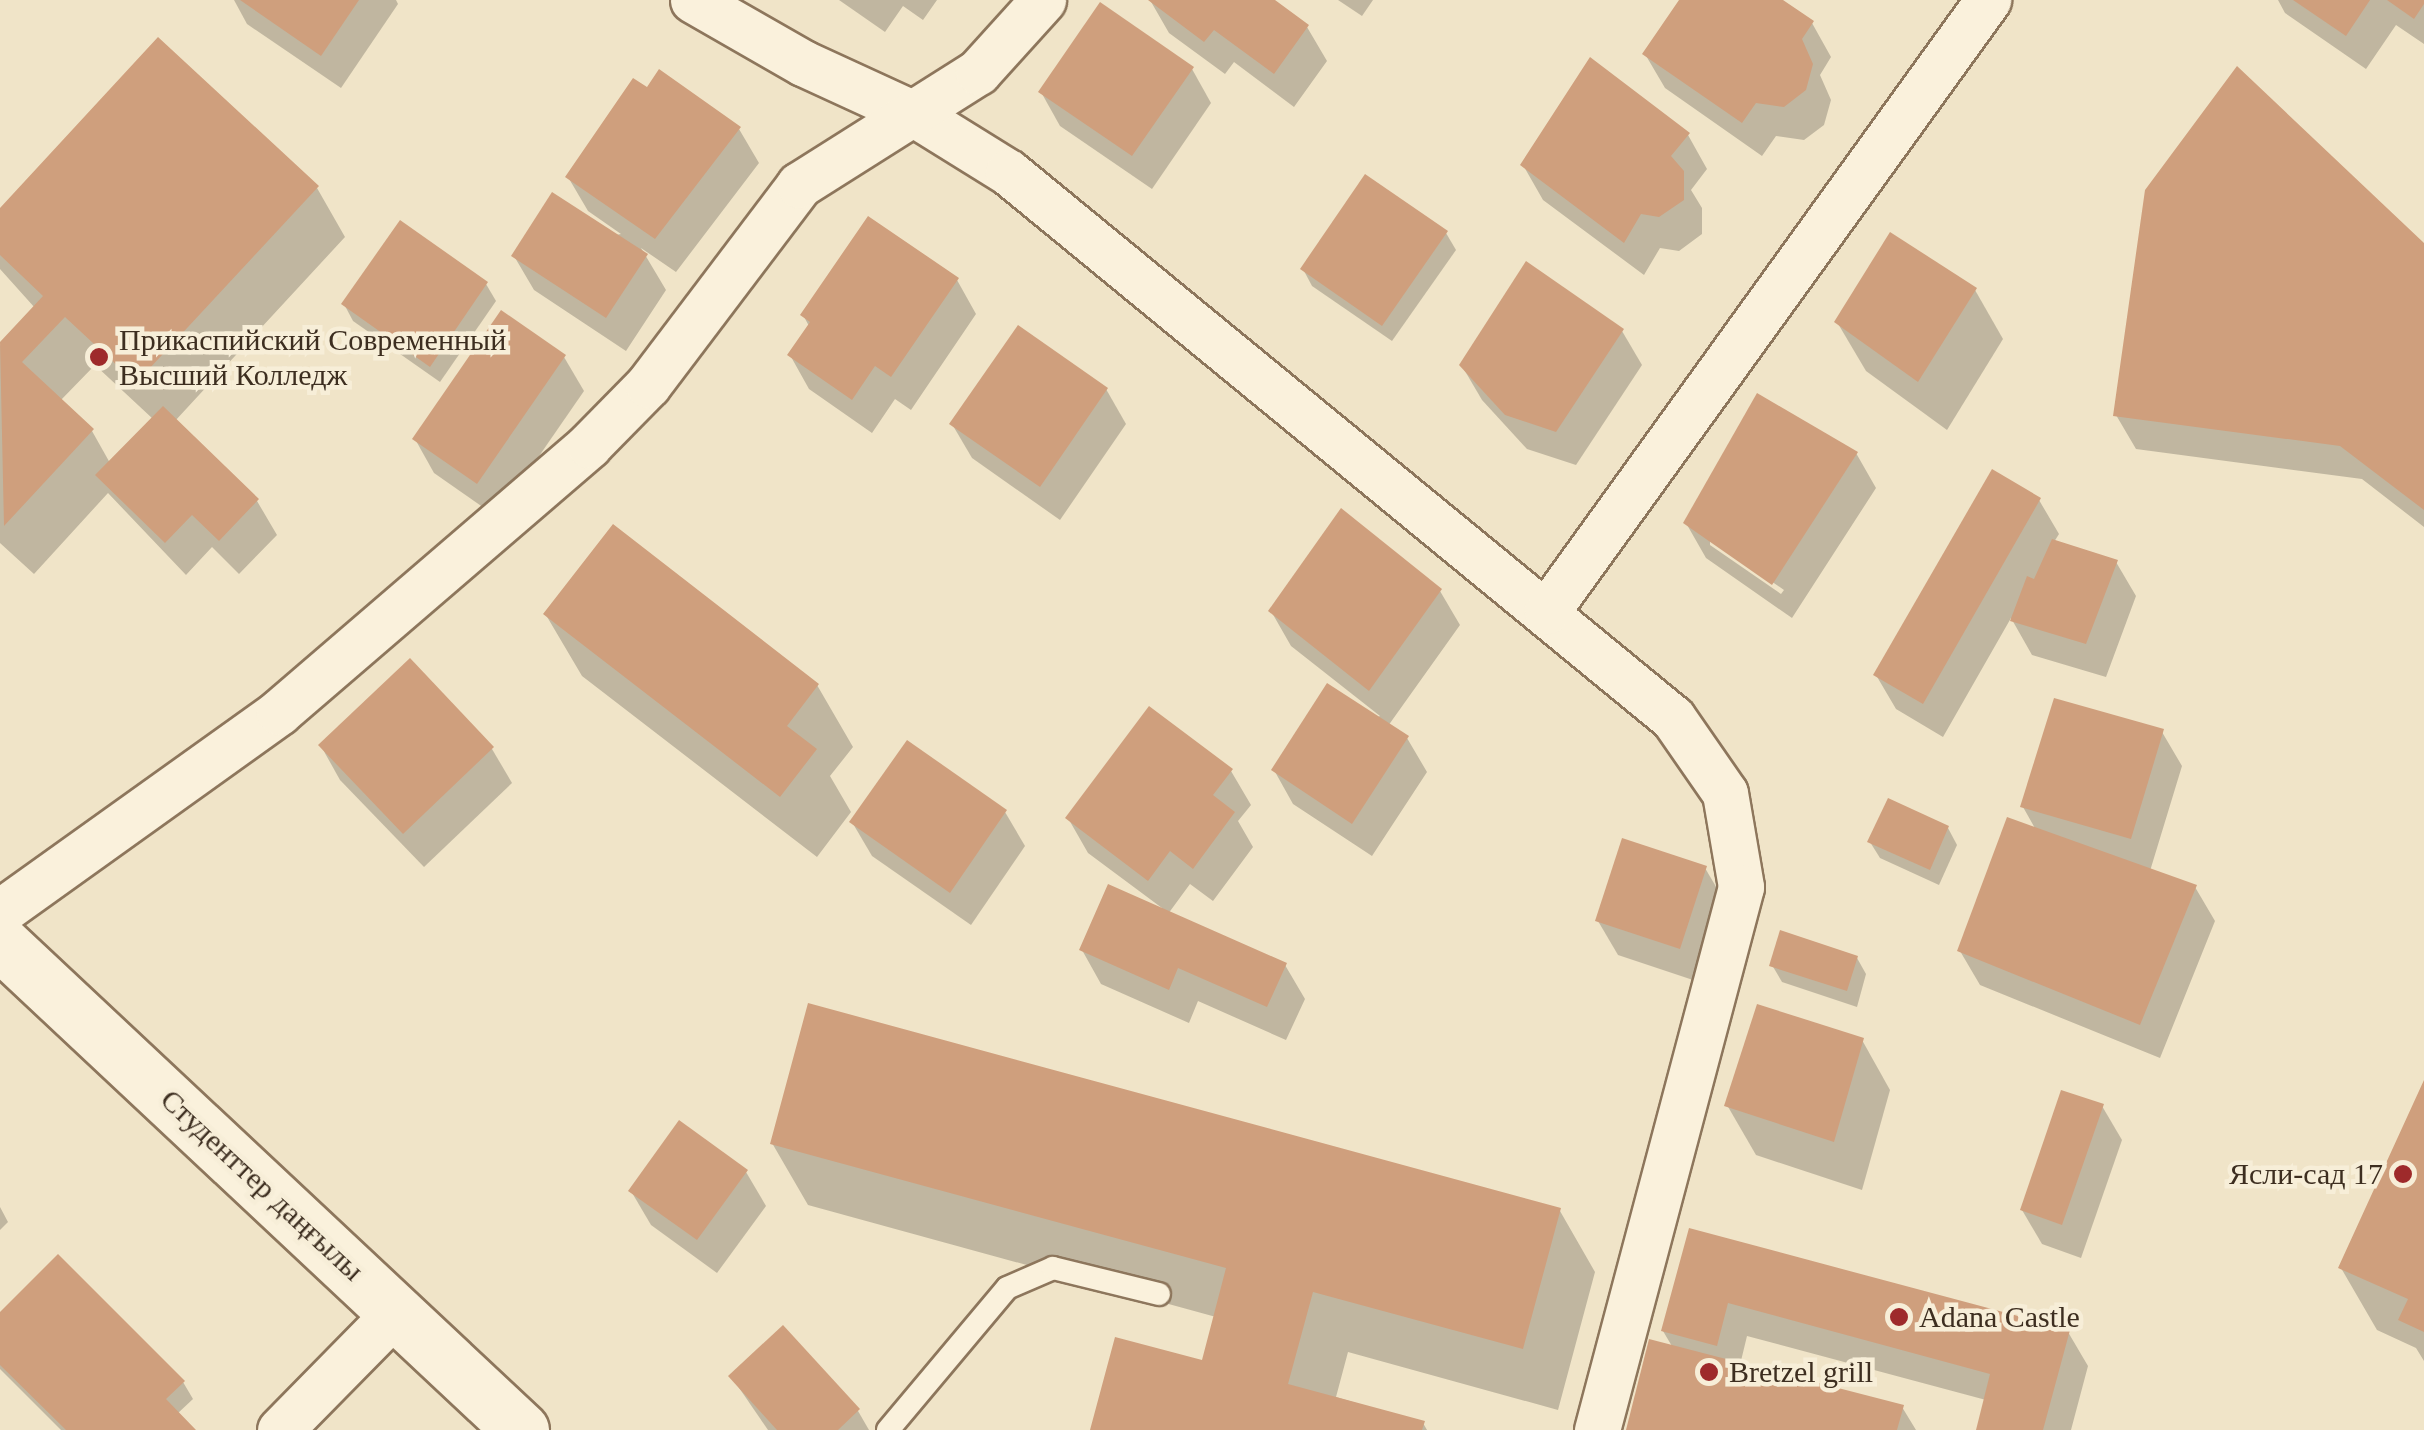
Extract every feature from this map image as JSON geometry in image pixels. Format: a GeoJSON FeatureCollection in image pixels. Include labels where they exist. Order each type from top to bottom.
{"type":"FeatureCollection","features":[{"type":"Feature","properties":{"kind":"street"},"geometry":{"type":"LineString","coordinates":[[693,0],[804,62],[916,115],[1008,172],[1547,610],[1684,733],[1725,793],[1741,887],[1597,1430]]}},
{"type":"Feature","properties":{"kind":"street"},"geometry":{"type":"LineString","coordinates":[[0,912],[279,712],[576,457],[648,385],[799,185],[850,147],[916,115],[978,72],[1042,0]]}},
{"type":"Feature","properties":{"kind":"street"},"geometry":{"type":"LineString","coordinates":[[1547,610],[1988,0]]}},
{"type":"Feature","properties":{"kind":"street","name":"Студенттер даңғылы"},"geometry":{"type":"LineString","coordinates":[[0,942],[521,1430]]}},
{"type":"Feature","properties":{"kind":"street"},"geometry":{"type":"LineString","coordinates":[[280,1430],[397,1311]]}},
{"type":"Feature","properties":{"kind":"lane"},"geometry":{"type":"LineString","coordinates":[[888,1430],[1006,1288],[1053,1268],[1159,1294]]}},
{"type":"Feature","properties":{"kind":"building"},"geometry":{"type":"Polygon","coordinates":[[[240,0],[359,0],[321,56],[240,0]]]}},
{"type":"Feature","properties":{"kind":"building"},"geometry":{"type":"Polygon","coordinates":[[[1148,0],[1275,0],[1309,25],[1274,74],[1214,30],[1204,42],[1148,0]]]}},
{"type":"Feature","properties":{"kind":"building"},"geometry":{"type":"Polygon","coordinates":[[[1679,0],[1783,0],[1814,21],[1802,39],[1813,64],[1806,90],[1784,107],[1756,103],[1742,123],[1642,54],[1679,0]]]}},
{"type":"Feature","properties":{"kind":"building"},"geometry":{"type":"Polygon","coordinates":[[[2293,0],[2370,0],[2346,36],[2293,0]]]}},
{"type":"Feature","properties":{"kind":"building"},"geometry":{"type":"Polygon","coordinates":[[[2387,0],[2424,0],[2424,4],[2414,19],[2387,0]]]}},
{"type":"Feature","properties":{"kind":"building"},"geometry":{"type":"Polygon","coordinates":[[[1100,2],[1194,67],[1132,156],[1038,92],[1100,2]]]}},
{"type":"Feature","properties":{"kind":"building"},"geometry":{"type":"Polygon","coordinates":[[[158,37],[319,186],[136,383],[65,317],[22,362],[94,429],[4,526],[0,342],[43,296],[0,255],[0,208],[158,37]]]}},
{"type":"Feature","properties":{"kind":"building"},"geometry":{"type":"Polygon","coordinates":[[[1590,57],[1690,133],[1671,156],[1684,171],[1684,200],[1659,217],[1641,214],[1624,243],[1520,165],[1590,57]]]}},
{"type":"Feature","properties":{"kind":"building"},"geometry":{"type":"Polygon","coordinates":[[[2237,66],[2424,243],[2424,510],[2340,446],[2113,416],[2145,190],[2237,66]]]}},
{"type":"Feature","properties":{"kind":"building"},"geometry":{"type":"Polygon","coordinates":[[[659,69],[741,127],[655,239],[565,177],[633,78],[647,87],[659,69]]]}},
{"type":"Feature","properties":{"kind":"building"},"geometry":{"type":"Polygon","coordinates":[[[1365,174],[1448,231],[1382,326],[1300,269],[1365,174]]]}},
{"type":"Feature","properties":{"kind":"building"},"geometry":{"type":"Polygon","coordinates":[[[552,192],[648,254],[606,318],[511,256],[552,192]]]}},
{"type":"Feature","properties":{"kind":"building"},"geometry":{"type":"Polygon","coordinates":[[[868,216],[959,278],[891,377],[875,366],[852,400],[787,355],[810,322],[800,315],[868,216]]]}},
{"type":"Feature","properties":{"kind":"building"},"geometry":{"type":"Polygon","coordinates":[[[400,220],[488,282],[430,367],[341,304],[400,220]]]}},
{"type":"Feature","properties":{"kind":"building"},"geometry":{"type":"Polygon","coordinates":[[[1890,232],[1977,288],[1918,382],[1834,322],[1890,232]]]}},
{"type":"Feature","properties":{"kind":"building"},"geometry":{"type":"Polygon","coordinates":[[[1526,261],[1624,329],[1556,432],[1505,415],[1459,365],[1526,261]]]}},
{"type":"Feature","properties":{"kind":"building"},"geometry":{"type":"Polygon","coordinates":[[[501,310],[566,355],[477,484],[412,439],[501,310]]]}},
{"type":"Feature","properties":{"kind":"building"},"geometry":{"type":"Polygon","coordinates":[[[1018,325],[1108,388],[1040,487],[949,424],[1018,325]]]}},
{"type":"Feature","properties":{"kind":"building"},"geometry":{"type":"Polygon","coordinates":[[[1757,393],[1858,452],[1772,585],[1683,523],[1757,393]]]}},
{"type":"Feature","properties":{"kind":"building"},"geometry":{"type":"Polygon","coordinates":[[[163,406],[259,499],[219,541],[192,515],[165,543],[95,475],[163,406]]]}},
{"type":"Feature","properties":{"kind":"building"},"geometry":{"type":"Polygon","coordinates":[[[1992,469],[2041,498],[1923,704],[1873,675],[1992,469]]]}},
{"type":"Feature","properties":{"kind":"building"},"geometry":{"type":"Polygon","coordinates":[[[1341,508],[1442,589],[1369,691],[1268,611],[1341,508]]]}},
{"type":"Feature","properties":{"kind":"building"},"geometry":{"type":"Polygon","coordinates":[[[613,524],[819,684],[787,726],[817,749],[780,797],[543,614],[613,524]]]}},
{"type":"Feature","properties":{"kind":"building"},"geometry":{"type":"Polygon","coordinates":[[[2052,539],[2118,560],[2086,644],[2010,621],[2027,576],[2034,579],[2052,539]]]}},
{"type":"Feature","properties":{"kind":"building"},"geometry":{"type":"Polygon","coordinates":[[[410,658],[494,747],[403,834],[318,745],[410,658]]]}},
{"type":"Feature","properties":{"kind":"building"},"geometry":{"type":"Polygon","coordinates":[[[1327,683],[1409,736],[1352,824],[1271,770],[1327,683]]]}},
{"type":"Feature","properties":{"kind":"building"},"geometry":{"type":"Polygon","coordinates":[[[2054,698],[2164,729],[2131,839],[2020,807],[2054,698]]]}},
{"type":"Feature","properties":{"kind":"building"},"geometry":{"type":"Polygon","coordinates":[[[1149,706],[1233,769],[1213,795],[1235,812],[1193,869],[1170,851],[1148,881],[1065,818],[1149,706]]]}},
{"type":"Feature","properties":{"kind":"building"},"geometry":{"type":"Polygon","coordinates":[[[907,740],[1007,810],[950,893],[849,822],[907,740]]]}},
{"type":"Feature","properties":{"kind":"building"},"geometry":{"type":"Polygon","coordinates":[[[1888,798],[1949,826],[1930,870],[1867,842],[1888,798]]]}},
{"type":"Feature","properties":{"kind":"building"},"geometry":{"type":"Polygon","coordinates":[[[2007,817],[2197,885],[2140,1025],[1957,951],[2007,817]]]}},
{"type":"Feature","properties":{"kind":"building"},"geometry":{"type":"Polygon","coordinates":[[[1622,838],[1707,866],[1680,949],[1595,921],[1622,838]]]}},
{"type":"Feature","properties":{"kind":"building"},"geometry":{"type":"Polygon","coordinates":[[[1108,884],[1287,963],[1267,1007],[1178,968],[1169,990],[1079,950],[1108,884]]]}},
{"type":"Feature","properties":{"kind":"building"},"geometry":{"type":"Polygon","coordinates":[[[1780,930],[1858,956],[1847,991],[1769,966],[1780,930]]]}},
{"type":"Feature","properties":{"kind":"building"},"geometry":{"type":"Polygon","coordinates":[[[808,1003],[1561,1208],[1523,1349],[1313,1292],[1288,1384],[1425,1421],[1422,1430],[1090,1430],[1115,1337],[1202,1360],[1226,1268],[770,1144],[808,1003]]]}},
{"type":"Feature","properties":{"kind":"building"},"geometry":{"type":"Polygon","coordinates":[[[1757,1004],[1864,1038],[1834,1142],[1724,1106],[1757,1004]]]}},
{"type":"Feature","properties":{"kind":"building","name":"Ясли-сад 17"},"geometry":{"type":"Polygon","coordinates":[[[2424,1080],[2424,1332],[2398,1320],[2408,1299],[2338,1268],[2424,1080]]]}},
{"type":"Feature","properties":{"kind":"building"},"geometry":{"type":"Polygon","coordinates":[[[2061,1090],[2104,1104],[2062,1225],[2020,1210],[2061,1090]]]}},
{"type":"Feature","properties":{"kind":"building"},"geometry":{"type":"Polygon","coordinates":[[[679,1120],[748,1170],[697,1240],[628,1191],[679,1120]]]}},
{"type":"Feature","properties":{"kind":"building","name":"Adana Сastle"},"geometry":{"type":"Polygon","coordinates":[[[1689,1228],[2070,1330],[2043,1430],[1976,1430],[1990,1374],[1728,1303],[1717,1346],[1661,1331],[1689,1228]]]}},
{"type":"Feature","properties":{"kind":"building"},"geometry":{"type":"Polygon","coordinates":[[[58,1254],[185,1381],[166,1399],[196,1430],[66,1430],[0,1365],[0,1312],[58,1254]]]}},
{"type":"Feature","properties":{"kind":"building"},"geometry":{"type":"Polygon","coordinates":[[[783,1325],[860,1409],[838,1430],[777,1430],[728,1376],[783,1325]]]}},
{"type":"Feature","properties":{"kind":"building","name":"Bretzel grill"},"geometry":{"type":"Polygon","coordinates":[[[1649,1339],[1904,1405],[1897,1430],[1626,1430],[1649,1339]]]}},
{"type":"Feature","properties":{"kind":"place","name":"Прикаспийский Современный Высший Колледж"},"geometry":{"type":"Point","coordinates":[99,357]}},
{"type":"Feature","properties":{"kind":"place","name":"Ясли-сад 17"},"geometry":{"type":"Point","coordinates":[2403,1174]}},
{"type":"Feature","properties":{"kind":"place","name":"Adana Сastle"},"geometry":{"type":"Point","coordinates":[1899,1317]}},
{"type":"Feature","properties":{"kind":"place","name":"Bretzel grill"},"geometry":{"type":"Point","coordinates":[1709,1372]}}]}
